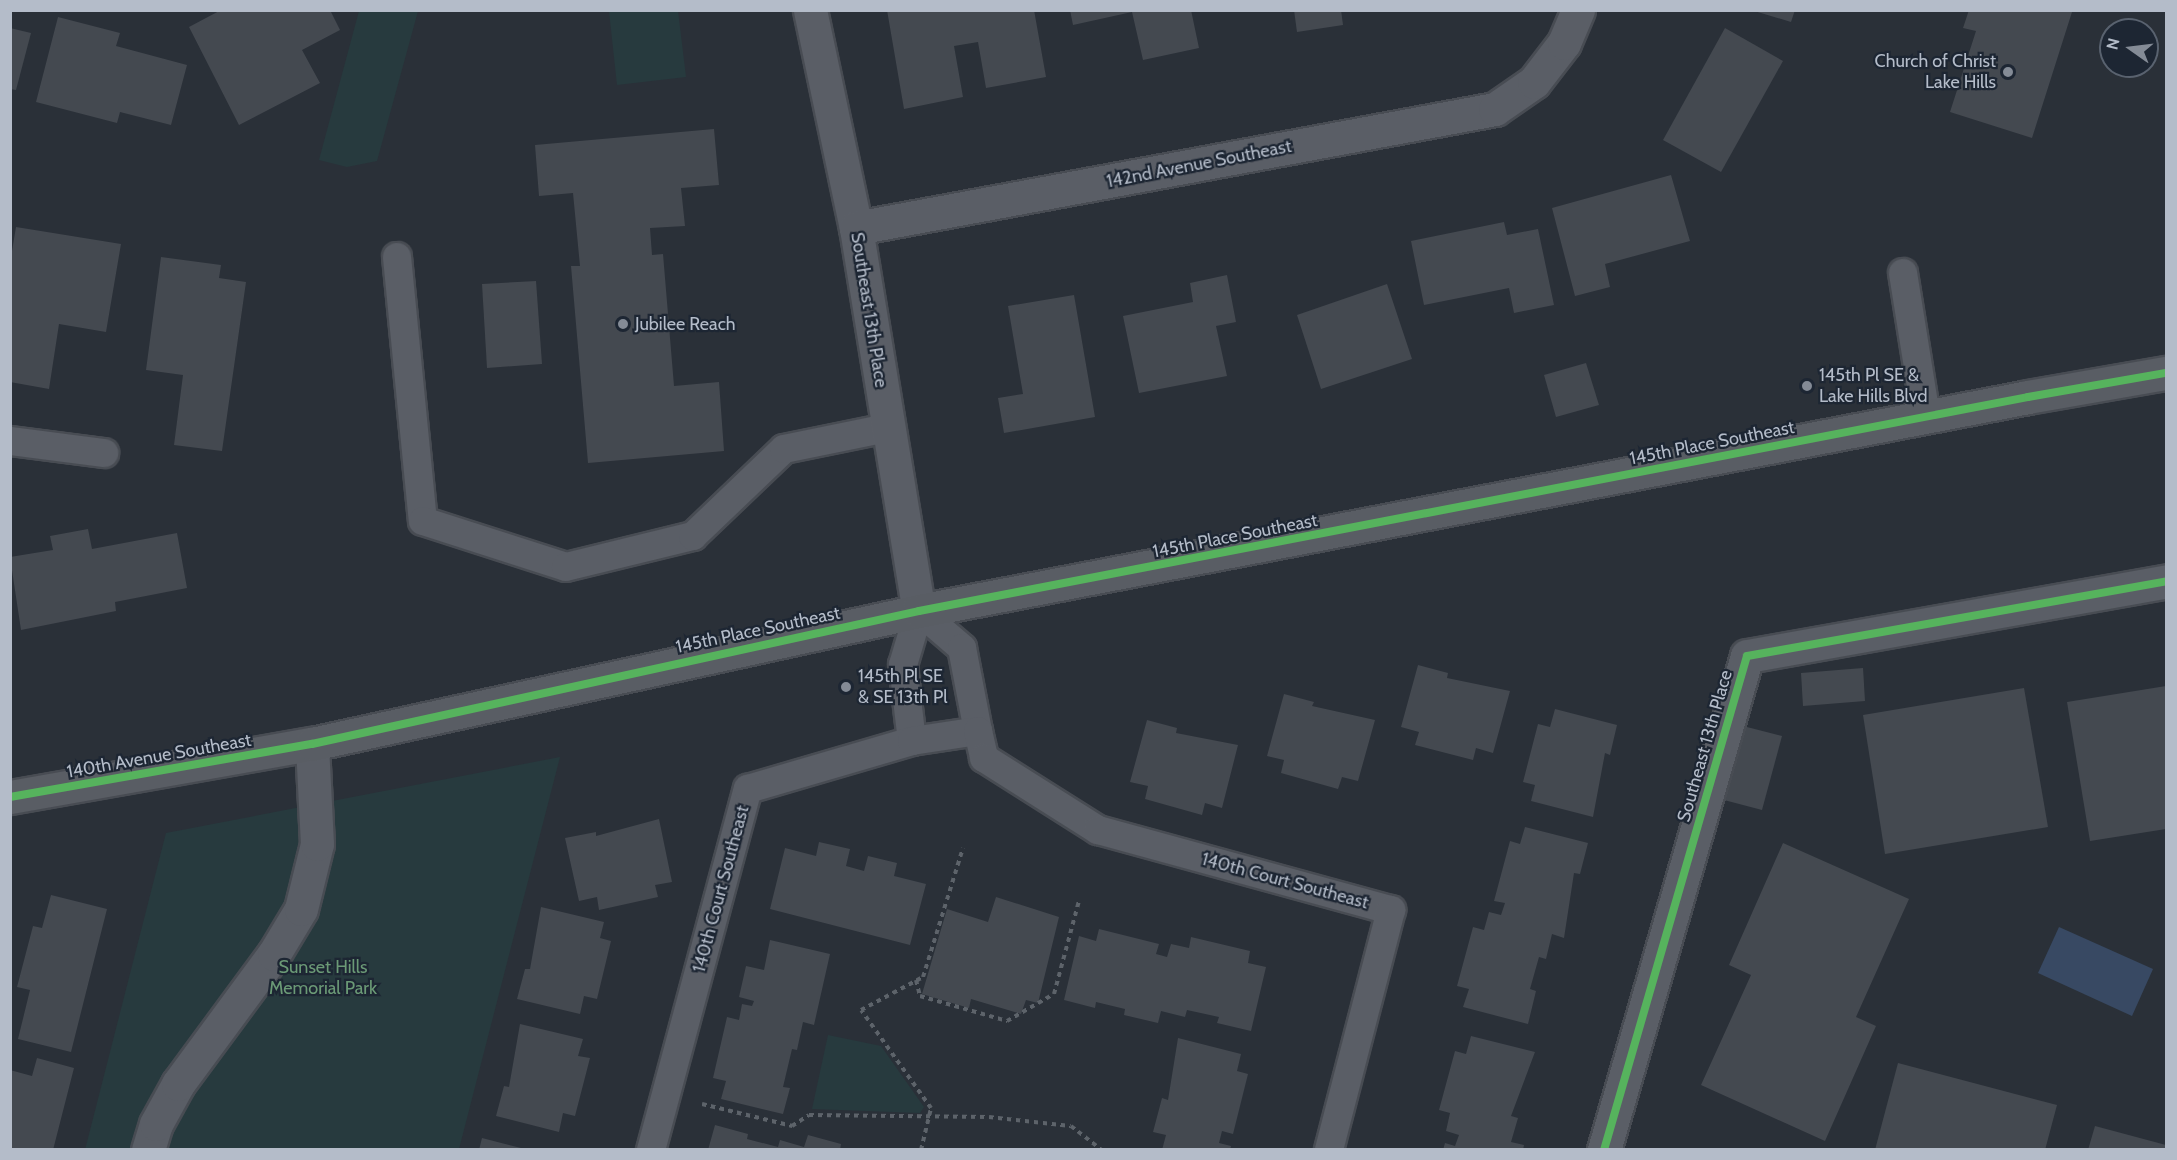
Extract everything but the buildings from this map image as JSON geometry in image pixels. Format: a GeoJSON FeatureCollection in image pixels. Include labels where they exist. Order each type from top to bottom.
{"type":"FeatureCollection","features":[{"type":"Feature","properties":{"kind":"street","name":"Southeast 13th Place"},"geometry":{"type":"LineString","coordinates":[[810,10],[856,228],[887,428],[919,610]]}},
{"type":"Feature","properties":{"kind":"street","name":"142nd Avenue Southeast"},"geometry":{"type":"LineString","coordinates":[[856,228],[1495,109],[1534,82],[1563,43],[1578,10]]}},
{"type":"Feature","properties":{"kind":"street","name":"145th Place Southeast"},"geometry":{"type":"LineString","coordinates":[[312,744],[919,610],[1926,416],[2166,374]]}},
{"type":"Feature","properties":{"kind":"street","name":"Southeast 13th Place"},"geometry":{"type":"LineString","coordinates":[[1604,1149],[1747,656],[2166,581]]}},
{"type":"Feature","properties":{"kind":"street","name":"140th Avenue Southeast"},"geometry":{"type":"LineString","coordinates":[[10,798],[312,744]]}},
{"type":"Feature","properties":{"kind":"street"},"geometry":{"type":"LineString","coordinates":[[148,1149],[156,1124],[178,1084],[274,954],[301,909],[317,843],[312,744]]}},
{"type":"Feature","properties":{"kind":"lane"},"geometry":{"type":"LineString","coordinates":[[397,257],[423,521],[566,567],[693,536],[784,449],[887,428]]}},
{"type":"Feature","properties":{"kind":"lane"},"geometry":{"type":"LineString","coordinates":[[1903,273],[1926,416]]}},
{"type":"Feature","properties":{"kind":"lane"},"geometry":{"type":"LineString","coordinates":[[10,441],[104,453]]}},
{"type":"Feature","properties":{"kind":"lane"},"geometry":{"type":"LineString","coordinates":[[912,741],[903,665],[919,610]]}},
{"type":"Feature","properties":{"kind":"lane","name":"140th Court Southeast"},"geometry":{"type":"LineString","coordinates":[[919,610],[962,648],[984,758],[1098,830],[1391,910],[1329,1149]]}},
{"type":"Feature","properties":{"kind":"lane","name":"140th Court Southeast"},"geometry":{"type":"LineString","coordinates":[[651,1149],[748,789],[912,741],[978,731]]}},
{"type":"Feature","properties":{"kind":"path"},"geometry":{"type":"LineString","coordinates":[[921,1149],[931,1108],[861,1010],[923,977],[963,848]]}},
{"type":"Feature","properties":{"kind":"path"},"geometry":{"type":"LineString","coordinates":[[916,980],[920,996],[1007,1021],[1054,994],[1079,902]]}},
{"type":"Feature","properties":{"kind":"path"},"geometry":{"type":"LineString","coordinates":[[699,1103],[792,1126],[809,1115],[989,1117],[1071,1126],[1102,1149]]}},
{"type":"Feature","properties":{"kind":"green space"},"geometry":{"type":"Polygon","coordinates":[[[359,11],[418,11],[377,161],[347,167],[319,160],[359,11]]]}},
{"type":"Feature","properties":{"kind":"green space"},"geometry":{"type":"Polygon","coordinates":[[[609,11],[678,11],[686,77],[617,85],[609,11]]]}},
{"type":"Feature","properties":{"kind":"green space","name":"Sunset Hills Memorial Park"},"geometry":{"type":"Polygon","coordinates":[[[560,757],[459,1149],[85,1150],[166,833],[560,757]]]}},
{"type":"Feature","properties":{"kind":"green space"},"geometry":{"type":"Polygon","coordinates":[[[828,1035],[881,1046],[924,1107],[920,1113],[812,1109],[828,1035]]]}},
{"type":"Feature","properties":{"kind":"water"},"geometry":{"type":"Polygon","coordinates":[[[2059,927],[2153,969],[2132,1016],[2038,973],[2059,927]]]}},
{"type":"Feature","properties":{"kind":"cycle path"},"geometry":{"type":"LineString","coordinates":[[10,797],[312,744],[919,611],[2028,397],[2166,373]]}},
{"type":"Feature","properties":{"kind":"cycle path"},"geometry":{"type":"LineString","coordinates":[[1604,1150],[1747,656],[2166,581]]}},
{"type":"Feature","properties":{"kind":"place","name":"Church of Christ Lake Hills"},"geometry":{"type":"Point","coordinates":[2008,72]}},
{"type":"Feature","properties":{"kind":"place","name":"Jubilee Reach"},"geometry":{"type":"Point","coordinates":[623,324]}},
{"type":"Feature","properties":{"kind":"place","name":"145th Pl SE & Lake Hills Blvd"},"geometry":{"type":"Point","coordinates":[1807,386]}},
{"type":"Feature","properties":{"kind":"place","name":"145th Pl SE & SE 13th Pl"},"geometry":{"type":"Point","coordinates":[846,687]}}]}
